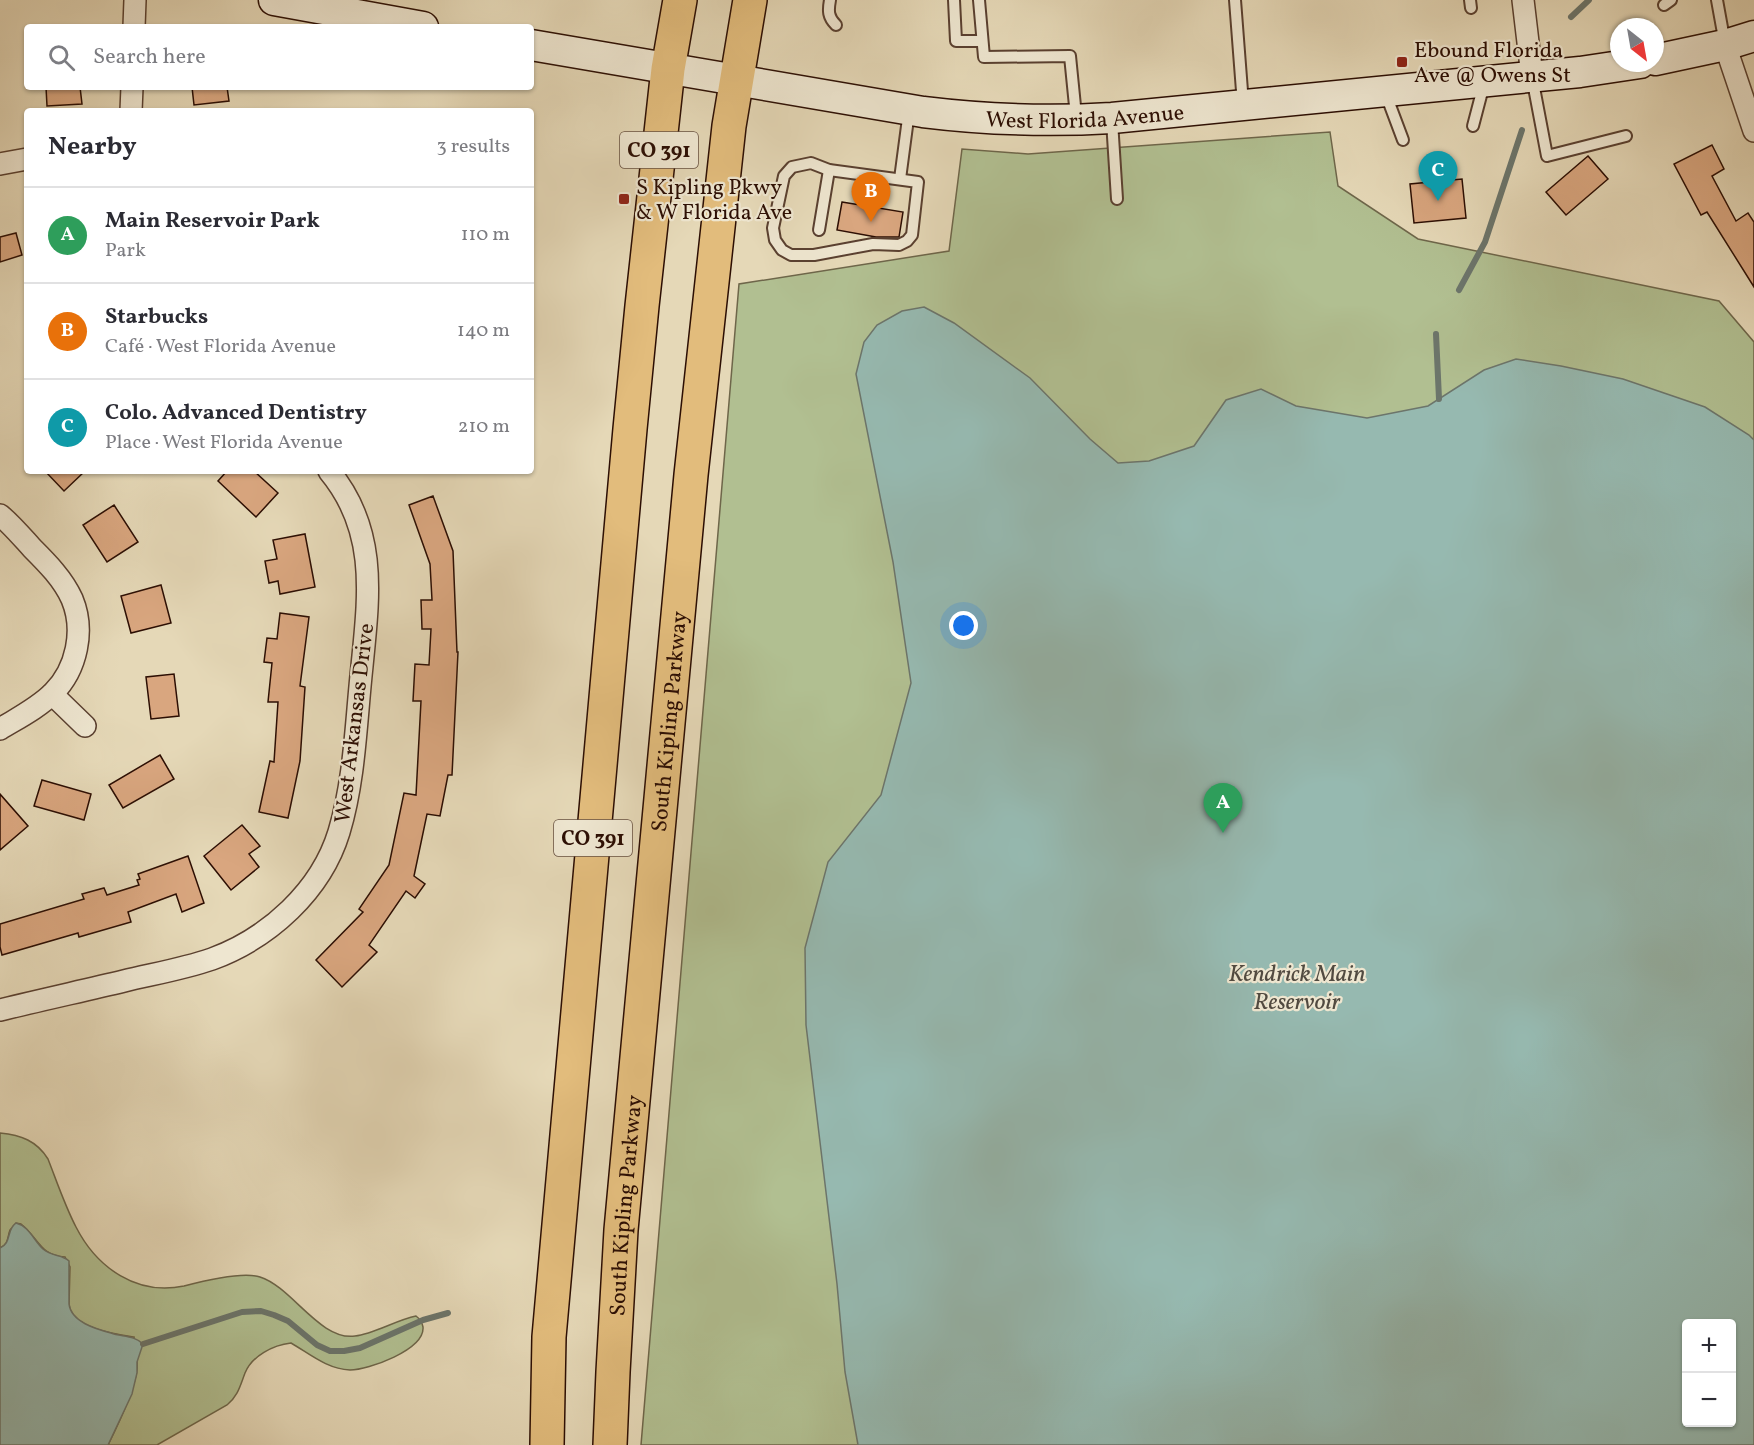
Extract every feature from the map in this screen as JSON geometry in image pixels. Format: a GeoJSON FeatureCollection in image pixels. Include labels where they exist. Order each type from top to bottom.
{"type":"FeatureCollection","features":[{"type":"Feature","properties":{"kind":"main road","name":"CO 391"},"geometry":{"type":"LineString","coordinates":[[547,1445],[549,1337],[558,1222],[640,317],[668,69],[680,0]]}},
{"type":"Feature","properties":{"kind":"main road","name":"South Kipling Parkway"},"geometry":{"type":"LineString","coordinates":[[610,1445],[621,1230],[705,334],[729,126],[750,0]]}},
{"type":"Feature","properties":{"kind":"street"},"geometry":{"type":"LineString","coordinates":[[134,24],[135,0]]}},
{"type":"Feature","properties":{"kind":"street"},"geometry":{"type":"LineString","coordinates":[[274,0],[406,24]]}},
{"type":"Feature","properties":{"kind":"street"},"geometry":{"type":"LineString","coordinates":[[1523,0],[1532,76]]}},
{"type":"Feature","properties":{"kind":"street"},"geometry":{"type":"LineString","coordinates":[[1664,58],[1725,45],[1754,36]]}},
{"type":"Feature","properties":{"kind":"street"},"geometry":{"type":"LineString","coordinates":[[1725,45],[1754,131]]}},
{"type":"Feature","properties":{"kind":"street","name":"West Florida Avenue"},"geometry":{"type":"LineString","coordinates":[[534,46],[910,110],[1012,120],[1112,118],[1610,68]]}},
{"type":"Feature","properties":{"kind":"street"},"geometry":{"type":"LineString","coordinates":[[131,108],[132,90]]}},
{"type":"Feature","properties":{"kind":"street"},"geometry":{"type":"LineString","coordinates":[[0,164],[24,160]]}},
{"type":"Feature","properties":{"kind":"street","name":"West Arkansas Drive"},"geometry":{"type":"LineString","coordinates":[[0,1010],[213,959],[232,951],[267,929],[296,904],[317,877],[338,835],[346,808],[368,598],[366,557],[359,526],[349,502],[331,474]]}},
{"type":"Feature","properties":{"kind":"street"},"geometry":{"type":"LineString","coordinates":[[0,515],[55,572],[72,597],[77,626],[77,647],[73,664],[63,681],[34,709],[0,729]]}},
{"type":"Feature","properties":{"kind":"street"},"geometry":{"type":"LineString","coordinates":[[52,694],[86,726]]}},
{"type":"Feature","properties":{"kind":"lane"},"geometry":{"type":"LineString","coordinates":[[830,0],[828,12],[836,25]]}},
{"type":"Feature","properties":{"kind":"lane"},"geometry":{"type":"LineString","coordinates":[[954,0],[956,41],[982,41]]}},
{"type":"Feature","properties":{"kind":"lane"},"geometry":{"type":"LineString","coordinates":[[979,0],[984,57],[1070,56],[1076,120]]}},
{"type":"Feature","properties":{"kind":"lane"},"geometry":{"type":"LineString","coordinates":[[1234,0],[1243,104]]}},
{"type":"Feature","properties":{"kind":"lane"},"geometry":{"type":"LineString","coordinates":[[1717,0],[1725,45]]}},
{"type":"Feature","properties":{"kind":"lane"},"geometry":{"type":"LineString","coordinates":[[1532,76],[1547,156],[1626,136]]}},
{"type":"Feature","properties":{"kind":"lane"},"geometry":{"type":"LineString","coordinates":[[1473,126],[1485,80]]}},
{"type":"Feature","properties":{"kind":"lane"},"geometry":{"type":"LineString","coordinates":[[1384,90],[1403,140]]}},
{"type":"Feature","properties":{"kind":"lane"},"geometry":{"type":"LineString","coordinates":[[900,179],[910,110]]}},
{"type":"Feature","properties":{"kind":"lane"},"geometry":{"type":"LineString","coordinates":[[1112,118],[1117,199]]}},
{"type":"Feature","properties":{"kind":"lane"},"geometry":{"type":"LineString","coordinates":[[811,163],[829,170],[918,182],[912,235],[907,241],[899,245],[873,244],[814,255],[791,255],[782,250],[775,240],[773,228],[784,176],[792,167],[811,163]]}},
{"type":"Feature","properties":{"kind":"lane"},"geometry":{"type":"LineString","coordinates":[[819,230],[829,170]]}},
{"type":"Feature","properties":{"kind":"green space","name":"Kendrick Main Reservoir"},"geometry":{"type":"Polygon","coordinates":[[[1330,132],[1338,186],[1418,239],[1719,301],[1754,342],[1754,1445],[641,1445],[739,284],[949,251],[962,149],[1028,154],[1330,132]]]}},
{"type":"Feature","properties":{"kind":"green space"},"geometry":{"type":"Polygon","coordinates":[[[0,1133],[28,1140],[44,1153],[72,1219],[85,1242],[95,1255],[120,1276],[150,1287],[167,1288],[222,1277],[252,1275],[272,1283],[318,1322],[342,1335],[362,1335],[416,1316],[423,1325],[421,1335],[406,1351],[394,1357],[369,1367],[350,1370],[326,1364],[291,1343],[277,1346],[264,1352],[253,1361],[236,1394],[227,1405],[157,1445],[108,1445],[133,1388],[137,1370],[134,1337],[95,1328],[77,1319],[69,1304],[70,1267],[65,1257],[45,1250],[21,1224],[15,1224],[10,1230],[6,1243],[0,1248],[0,1133]]]}},
{"type":"Feature","properties":{"kind":"water","name":"Kendrick Main Reservoir"},"geometry":{"type":"Polygon","coordinates":[[[924,307],[954,323],[1030,378],[1090,439],[1118,463],[1149,461],[1194,446],[1226,400],[1261,389],[1296,406],[1367,418],[1428,406],[1484,370],[1516,359],[1623,379],[1705,407],[1754,440],[1754,1445],[858,1445],[845,1372],[837,1284],[806,1025],[805,948],[828,862],[881,795],[911,683],[893,562],[856,374],[864,342],[877,325],[902,311],[924,307]]]}},
{"type":"Feature","properties":{"kind":"water"},"geometry":{"type":"Polygon","coordinates":[[[16,1223],[24,1227],[46,1252],[69,1261],[69,1304],[74,1316],[92,1327],[132,1338],[143,1344],[137,1362],[132,1394],[108,1445],[0,1445],[0,1248],[6,1243],[16,1223]]]}},
{"type":"Feature","properties":{"kind":"building"},"geometry":{"type":"Polygon","coordinates":[[[46,90],[80,90],[82,104],[47,106],[46,90]]]}},
{"type":"Feature","properties":{"kind":"building"},"geometry":{"type":"Polygon","coordinates":[[[192,90],[227,90],[229,101],[194,105],[192,90]]]}},
{"type":"Feature","properties":{"kind":"building"},"geometry":{"type":"Polygon","coordinates":[[[1712,145],[1724,169],[1712,176],[1736,221],[1748,213],[1754,222],[1754,287],[1707,212],[1701,215],[1674,164],[1712,145]]]}},
{"type":"Feature","properties":{"kind":"building"},"geometry":{"type":"Polygon","coordinates":[[[1588,156],[1608,179],[1566,215],[1546,192],[1588,156]]]}},
{"type":"Feature","properties":{"kind":"building"},"geometry":{"type":"Polygon","coordinates":[[[1462,179],[1466,218],[1414,223],[1410,184],[1462,179]]]}},
{"type":"Feature","properties":{"kind":"building"},"geometry":{"type":"Polygon","coordinates":[[[842,202],[903,212],[899,237],[876,237],[837,230],[842,202]]]}},
{"type":"Feature","properties":{"kind":"building"},"geometry":{"type":"Polygon","coordinates":[[[16,233],[22,255],[0,262],[0,237],[16,233]]]}},
{"type":"Feature","properties":{"kind":"building"},"geometry":{"type":"Polygon","coordinates":[[[48,474],[82,474],[64,491],[48,474]]]}},
{"type":"Feature","properties":{"kind":"building"},"geometry":{"type":"Polygon","coordinates":[[[224,474],[257,474],[278,493],[256,517],[218,481],[224,474]]]}},
{"type":"Feature","properties":{"kind":"building"},"geometry":{"type":"Polygon","coordinates":[[[433,496],[453,551],[458,652],[452,775],[448,775],[440,816],[427,814],[414,876],[425,884],[415,898],[406,891],[369,945],[377,952],[342,987],[316,960],[363,912],[359,909],[389,865],[404,793],[416,795],[421,701],[413,701],[415,664],[429,665],[431,629],[422,629],[421,600],[432,600],[430,564],[409,505],[433,496]]]}},
{"type":"Feature","properties":{"kind":"building"},"geometry":{"type":"Polygon","coordinates":[[[114,505],[138,542],[107,562],[83,525],[114,505]]]}},
{"type":"Feature","properties":{"kind":"building"},"geometry":{"type":"Polygon","coordinates":[[[305,534],[315,587],[280,594],[278,581],[269,583],[265,561],[277,559],[273,540],[305,534]]]}},
{"type":"Feature","properties":{"kind":"building"},"geometry":{"type":"Polygon","coordinates":[[[161,585],[171,623],[131,633],[121,596],[161,585]]]}},
{"type":"Feature","properties":{"kind":"building"},"geometry":{"type":"Polygon","coordinates":[[[280,613],[309,617],[300,686],[305,687],[300,761],[288,818],[259,812],[270,761],[274,762],[278,702],[268,702],[272,663],[264,662],[267,638],[277,639],[280,613]]]}},
{"type":"Feature","properties":{"kind":"building"},"geometry":{"type":"Polygon","coordinates":[[[174,674],[179,716],[151,719],[146,677],[174,674]]]}},
{"type":"Feature","properties":{"kind":"building"},"geometry":{"type":"Polygon","coordinates":[[[160,755],[174,779],[123,808],[109,785],[160,755]]]}},
{"type":"Feature","properties":{"kind":"building"},"geometry":{"type":"Polygon","coordinates":[[[42,780],[91,794],[84,820],[34,806],[42,780]]]}},
{"type":"Feature","properties":{"kind":"building"},"geometry":{"type":"Polygon","coordinates":[[[0,794],[28,826],[0,850],[0,794]]]}},
{"type":"Feature","properties":{"kind":"building"},"geometry":{"type":"Polygon","coordinates":[[[242,825],[260,846],[249,854],[259,867],[231,890],[204,856],[242,825]]]}},
{"type":"Feature","properties":{"kind":"building"},"geometry":{"type":"Polygon","coordinates":[[[188,856],[204,903],[182,912],[176,894],[128,912],[131,922],[79,937],[78,933],[2,955],[0,924],[84,899],[82,894],[104,888],[107,895],[139,885],[138,874],[188,856]]]}},
{"type":"Feature","properties":{"kind":"waterway"},"geometry":{"type":"LineString","coordinates":[[1571,17],[1589,0]]}},
{"type":"Feature","properties":{"kind":"waterway"},"geometry":{"type":"LineString","coordinates":[[1459,290],[1485,242],[1522,130]]}},
{"type":"Feature","properties":{"kind":"waterway"},"geometry":{"type":"LineString","coordinates":[[1436,334],[1439,399]]}},
{"type":"Feature","properties":{"kind":"waterway"},"geometry":{"type":"LineString","coordinates":[[143,1344],[242,1312],[261,1311],[288,1321],[317,1345],[330,1351],[344,1351],[360,1348],[423,1320],[448,1313]]}},
{"type":"Feature","properties":{"kind":"place","name":"Ebound Florida Ave @ Owens St"},"geometry":{"type":"Point","coordinates":[1402,62]}},
{"type":"Feature","properties":{"kind":"place","name":"S Kipling Pkwy & W Florida Ave"},"geometry":{"type":"Point","coordinates":[624,199]}},
{"type":"Feature","properties":{"kind":"place","name":"Colo. Advanced Dentistry"},"geometry":{"type":"Point","coordinates":[1438,201]}},
{"type":"Feature","properties":{"kind":"place","name":"Starbucks"},"geometry":{"type":"Point","coordinates":[871,222]}},
{"type":"Feature","properties":{"kind":"place","name":"Main Reservoir Park"},"geometry":{"type":"Point","coordinates":[1223,833]}}]}
